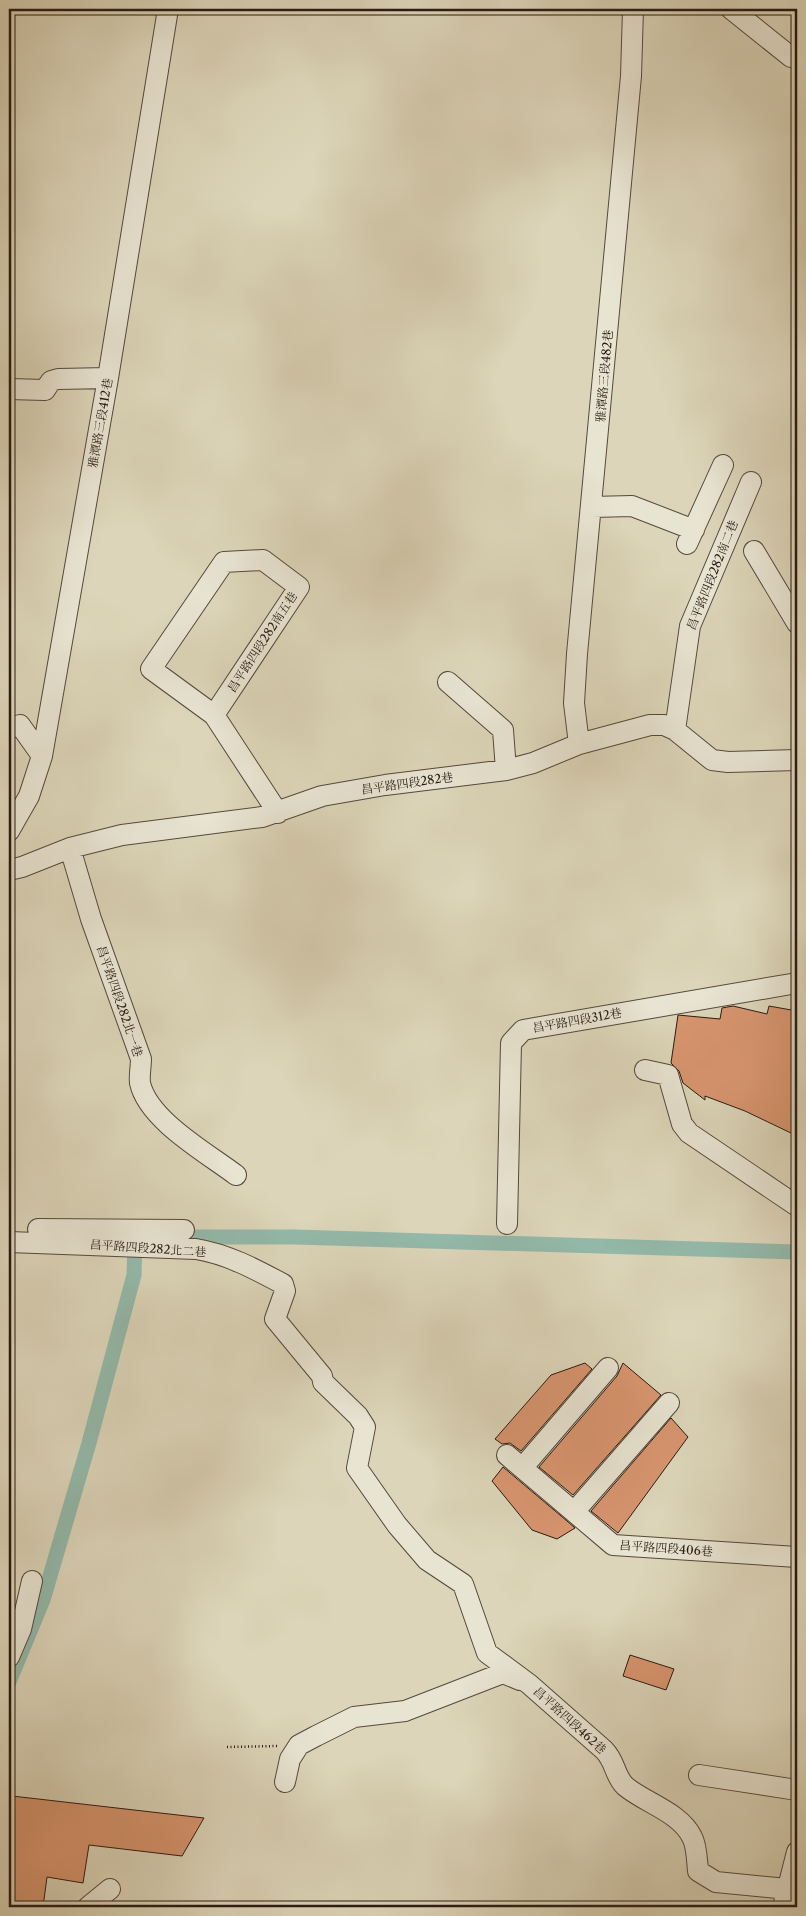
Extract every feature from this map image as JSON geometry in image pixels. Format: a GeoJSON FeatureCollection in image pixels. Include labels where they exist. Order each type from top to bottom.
{"type":"FeatureCollection","features":[{"type":"Feature","properties":{"kind":"street","name":"雅潭路三段412巷"},"geometry":{"type":"LineString","coordinates":[[9,831],[28,796],[42,756],[108,378],[168,9]]}},
{"type":"Feature","properties":{"kind":"street","name":"雅潭路三段482巷"},"geometry":{"type":"LineString","coordinates":[[579,744],[574,703],[577,654],[631,76],[633,9]]}},
{"type":"Feature","properties":{"kind":"street"},"geometry":{"type":"LineString","coordinates":[[730,9],[791,57]]}},
{"type":"Feature","properties":{"kind":"street"},"geometry":{"type":"LineString","coordinates":[[9,390],[45,390],[51,381],[58,379],[108,378]]}},
{"type":"Feature","properties":{"kind":"street"},"geometry":{"type":"LineString","coordinates":[[592,507],[632,506],[690,537],[723,465]]}},
{"type":"Feature","properties":{"kind":"street","name":"昌平路四段282南二巷"},"geometry":{"type":"LineString","coordinates":[[675,730],[690,626],[751,482]]}},
{"type":"Feature","properties":{"kind":"street"},"geometry":{"type":"LineString","coordinates":[[754,551],[797,623]]}},
{"type":"Feature","properties":{"kind":"street","name":"昌平路四段282南五巷"},"geometry":{"type":"LineString","coordinates":[[214,715],[299,587],[263,560],[224,562],[151,669],[214,715],[278,813]]}},
{"type":"Feature","properties":{"kind":"street"},"geometry":{"type":"LineString","coordinates":[[448,682],[503,730],[506,770]]}},
{"type":"Feature","properties":{"kind":"street"},"geometry":{"type":"LineString","coordinates":[[9,728],[20,725],[42,756]]}},
{"type":"Feature","properties":{"kind":"street","name":"昌平路四段282巷"},"geometry":{"type":"LineString","coordinates":[[9,870],[22,867],[70,848],[122,835],[262,817],[278,813],[322,796],[385,785],[506,770],[533,762],[579,744],[650,725],[664,725],[675,730],[712,760],[728,762],[797,760]]}},
{"type":"Feature","properties":{"kind":"street","name":"昌平路四段282北一巷"},"geometry":{"type":"LineString","coordinates":[[70,848],[91,919],[141,1059],[140,1082],[150,1106],[174,1129],[236,1175]]}},
{"type":"Feature","properties":{"kind":"street","name":"昌平路四段312巷"},"geometry":{"type":"LineString","coordinates":[[507,1224],[511,1043],[523,1030],[797,983]]}},
{"type":"Feature","properties":{"kind":"street"},"geometry":{"type":"LineString","coordinates":[[645,1070],[668,1075],[682,1124],[689,1133],[797,1206]]}},
{"type":"Feature","properties":{"kind":"street"},"geometry":{"type":"LineString","coordinates":[[9,1229],[184,1230]]}},
{"type":"Feature","properties":{"kind":"street","name":"昌平路四段282北二巷"},"geometry":{"type":"LineString","coordinates":[[9,1242],[125,1245],[148,1249],[209,1252],[249,1265],[283,1284],[285,1291],[275,1320],[322,1376],[323,1382]]}},
{"type":"Feature","properties":{"kind":"street"},"geometry":{"type":"LineString","coordinates":[[523,1467],[608,1368]]}},
{"type":"Feature","properties":{"kind":"street","name":"昌平路四段462巷"},"geometry":{"type":"LineString","coordinates":[[323,1382],[358,1416],[365,1427],[358,1468],[397,1526],[427,1560],[463,1584],[487,1653],[529,1684],[604,1750],[612,1758],[616,1776],[625,1786],[676,1818],[692,1837],[698,1871],[716,1882],[785,1898]]}},
{"type":"Feature","properties":{"kind":"street"},"geometry":{"type":"LineString","coordinates":[[574,1512],[670,1403]]}},
{"type":"Feature","properties":{"kind":"street","name":"昌平路四段406巷"},"geometry":{"type":"LineString","coordinates":[[507,1455],[613,1544],[797,1557]]}},
{"type":"Feature","properties":{"kind":"street"},"geometry":{"type":"LineString","coordinates":[[9,1657],[21,1628],[32,1581]]}},
{"type":"Feature","properties":{"kind":"street"},"geometry":{"type":"LineString","coordinates":[[286,1782],[290,1759],[299,1745],[354,1717],[404,1711],[503,1672],[529,1684]]}},
{"type":"Feature","properties":{"kind":"street"},"geometry":{"type":"LineString","coordinates":[[699,1775],[797,1790]]}},
{"type":"Feature","properties":{"kind":"street"},"geometry":{"type":"LineString","coordinates":[[785,1898],[797,1852]]}},
{"type":"Feature","properties":{"kind":"street"},"geometry":{"type":"LineString","coordinates":[[88,1907],[110,1888]]}},
{"type":"Feature","properties":{"kind":"path"},"geometry":{"type":"LineString","coordinates":[[227,1747],[299,1745]]}},
{"type":"Feature","properties":{"kind":"building"},"geometry":{"type":"Polygon","coordinates":[[[733,1006],[767,1014],[769,1006],[797,1011],[797,1109],[793,1134],[745,1111],[705,1096],[705,1100],[683,1083],[679,1071],[671,1063],[678,1015],[720,1019],[722,1008],[733,1006]]]}},
{"type":"Feature","properties":{"kind":"building"},"geometry":{"type":"Polygon","coordinates":[[[585,1363],[592,1369],[521,1451],[510,1443],[502,1444],[495,1439],[551,1375],[585,1363]]]}},
{"type":"Feature","properties":{"kind":"building"},"geometry":{"type":"Polygon","coordinates":[[[623,1363],[661,1395],[573,1495],[539,1467],[617,1376],[623,1363]]]}},
{"type":"Feature","properties":{"kind":"building"},"geometry":{"type":"Polygon","coordinates":[[[671,1418],[688,1437],[618,1533],[591,1511],[671,1418]]]}},
{"type":"Feature","properties":{"kind":"building"},"geometry":{"type":"Polygon","coordinates":[[[503,1467],[575,1528],[557,1539],[532,1530],[492,1481],[503,1467]]]}},
{"type":"Feature","properties":{"kind":"building"},"geometry":{"type":"Polygon","coordinates":[[[630,1655],[674,1669],[666,1690],[623,1676],[630,1655]]]}},
{"type":"Feature","properties":{"kind":"building"},"geometry":{"type":"Polygon","coordinates":[[[12,1796],[204,1818],[182,1856],[89,1845],[83,1883],[47,1877],[43,1907],[9,1907],[9,1820],[12,1796]]]}},
{"type":"Feature","properties":{"kind":"waterway"},"geometry":{"type":"LineString","coordinates":[[170,1237],[295,1237],[797,1252]]}},
{"type":"Feature","properties":{"kind":"waterway"},"geometry":{"type":"LineString","coordinates":[[9,1682],[43,1600],[89,1443],[134,1275],[135,1238]]}}]}
